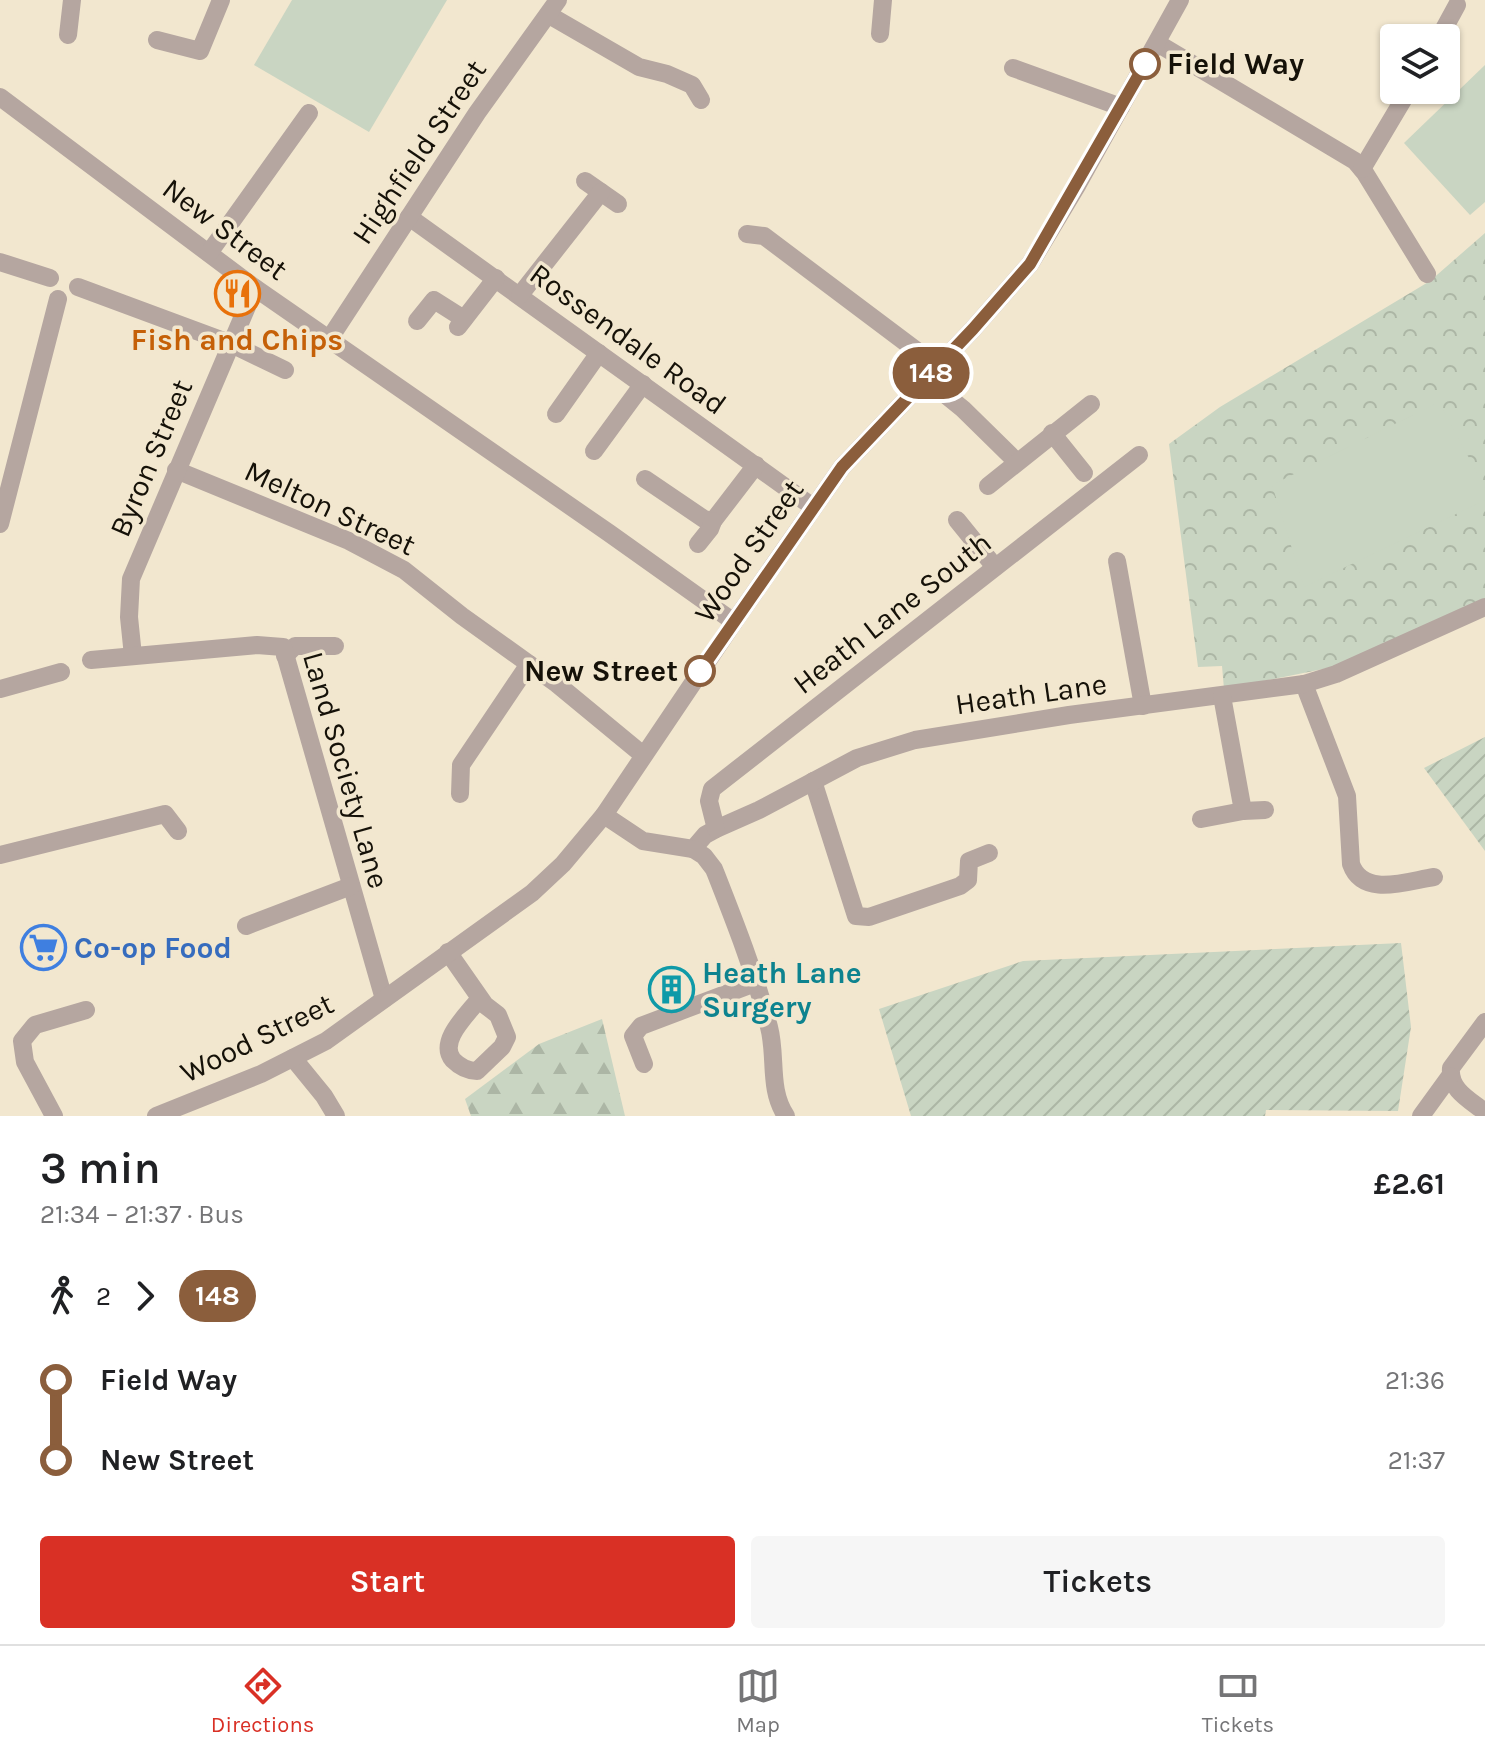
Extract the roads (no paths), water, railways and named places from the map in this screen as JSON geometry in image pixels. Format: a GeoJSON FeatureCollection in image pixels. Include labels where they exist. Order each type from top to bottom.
{"type":"FeatureCollection","features":[{"type":"Feature","properties":{"kind":"street"},"geometry":{"type":"LineString","coordinates":[[68,35],[72,0]]}},
{"type":"Feature","properties":{"kind":"street"},"geometry":{"type":"LineString","coordinates":[[157,40],[200,51],[221,0]]}},
{"type":"Feature","properties":{"kind":"street"},"geometry":{"type":"LineString","coordinates":[[880,34],[883,0]]}},
{"type":"Feature","properties":{"kind":"street","name":"Wood Street"},"geometry":{"type":"LineString","coordinates":[[156,1116],[203,1108],[326,1041],[532,893],[563,864],[604,815],[842,467],[1030,264],[1180,0]]}},
{"type":"Feature","properties":{"kind":"street"},"geometry":{"type":"LineString","coordinates":[[1447,24],[1457,5]]}},
{"type":"Feature","properties":{"kind":"street"},"geometry":{"type":"LineString","coordinates":[[553,8],[639,67],[692,85],[701,100]]}},
{"type":"Feature","properties":{"kind":"street","name":"Highfield Street"},"geometry":{"type":"LineString","coordinates":[[330,338],[477,113],[553,8]]}},
{"type":"Feature","properties":{"kind":"street"},"geometry":{"type":"LineString","coordinates":[[1157,43],[1355,161],[1427,274]]}},
{"type":"Feature","properties":{"kind":"street"},"geometry":{"type":"LineString","coordinates":[[1013,68],[1121,107]]}},
{"type":"Feature","properties":{"kind":"street","name":"New Street"},"geometry":{"type":"LineString","coordinates":[[4,89],[255,288],[734,622]]}},
{"type":"Feature","properties":{"kind":"street"},"geometry":{"type":"LineString","coordinates":[[1362,169],[1401,104]]}},
{"type":"Feature","properties":{"kind":"street"},"geometry":{"type":"LineString","coordinates":[[209,253],[309,113]]}},
{"type":"Feature","properties":{"kind":"street"},"geometry":{"type":"LineString","coordinates":[[585,181],[618,204]]}},
{"type":"Feature","properties":{"kind":"street"},"geometry":{"type":"LineString","coordinates":[[520,295],[601,192]]}},
{"type":"Feature","properties":{"kind":"street","name":"Rossendale Road"},"geometry":{"type":"LineString","coordinates":[[409,217],[813,507]]}},
{"type":"Feature","properties":{"kind":"street"},"geometry":{"type":"LineString","coordinates":[[747,234],[764,236],[931,372],[963,409],[1017,462]]}},
{"type":"Feature","properties":{"kind":"street"},"geometry":{"type":"LineString","coordinates":[[0,262],[50,278]]}},
{"type":"Feature","properties":{"kind":"street"},"geometry":{"type":"LineString","coordinates":[[417,321],[434,300],[461,323],[496,278]]}},
{"type":"Feature","properties":{"kind":"street"},"geometry":{"type":"LineString","coordinates":[[78,287],[229,343],[285,370]]}},
{"type":"Feature","properties":{"kind":"street","name":"Byron Street"},"geometry":{"type":"LineString","coordinates":[[133,656],[129,617],[131,579],[255,288]]}},
{"type":"Feature","properties":{"kind":"street"},"geometry":{"type":"LineString","coordinates":[[0,524],[6,481],[58,299]]}},
{"type":"Feature","properties":{"kind":"street"},"geometry":{"type":"LineString","coordinates":[[556,414],[599,353]]}},
{"type":"Feature","properties":{"kind":"street"},"geometry":{"type":"LineString","coordinates":[[594,451],[643,384]]}},
{"type":"Feature","properties":{"kind":"street"},"geometry":{"type":"LineString","coordinates":[[988,486],[1091,404]]}},
{"type":"Feature","properties":{"kind":"street"},"geometry":{"type":"LineString","coordinates":[[1052,433],[1084,473]]}},
{"type":"Feature","properties":{"kind":"street","name":"Heath Lane South"},"geometry":{"type":"LineString","coordinates":[[716,829],[709,801],[712,789],[1139,455]]}},
{"type":"Feature","properties":{"kind":"street"},"geometry":{"type":"LineString","coordinates":[[698,544],[756,465]]}},
{"type":"Feature","properties":{"kind":"street","name":"Melton Street"},"geometry":{"type":"LineString","coordinates":[[176,470],[349,541],[404,570],[557,684],[643,755]]}},
{"type":"Feature","properties":{"kind":"street"},"geometry":{"type":"LineString","coordinates":[[645,479],[704,519],[713,521]]}},
{"type":"Feature","properties":{"kind":"street"},"geometry":{"type":"LineString","coordinates":[[957,520],[995,567]]}},
{"type":"Feature","properties":{"kind":"street"},"geometry":{"type":"LineString","coordinates":[[1117,561],[1143,706]]}},
{"type":"Feature","properties":{"kind":"street","name":"Heath Lane"},"geometry":{"type":"LineString","coordinates":[[693,849],[705,835],[750,815],[857,758],[915,740],[1069,715],[1304,684],[1336,674],[1485,607]]}},
{"type":"Feature","properties":{"kind":"street","name":"Land Society Lane"},"geometry":{"type":"LineString","coordinates":[[91,660],[257,645],[283,647],[384,999]]}},
{"type":"Feature","properties":{"kind":"street"},"geometry":{"type":"LineString","coordinates":[[285,656],[295,646],[335,646]]}},
{"type":"Feature","properties":{"kind":"street"},"geometry":{"type":"LineString","coordinates":[[460,794],[461,765],[529,664]]}},
{"type":"Feature","properties":{"kind":"street"},"geometry":{"type":"LineString","coordinates":[[0,689],[61,672]]}},
{"type":"Feature","properties":{"kind":"street"},"geometry":{"type":"LineString","coordinates":[[1304,684],[1347,796],[1354,873],[1362,881],[1373,885],[1434,877]]}},
{"type":"Feature","properties":{"kind":"street"},"geometry":{"type":"LineString","coordinates":[[1222,696],[1243,811]]}},
{"type":"Feature","properties":{"kind":"street"},"geometry":{"type":"LineString","coordinates":[[813,781],[856,916],[869,917],[960,886],[968,880],[969,861],[989,853]]}},
{"type":"Feature","properties":{"kind":"street"},"geometry":{"type":"LineString","coordinates":[[0,855],[47,845],[166,805],[178,831]]}},
{"type":"Feature","properties":{"kind":"street"},"geometry":{"type":"LineString","coordinates":[[1201,819],[1265,810]]}},
{"type":"Feature","properties":{"kind":"street"},"geometry":{"type":"LineString","coordinates":[[604,815],[643,841],[693,849],[704,856],[714,869],[772,1040],[776,1098],[786,1116]]}},
{"type":"Feature","properties":{"kind":"street"},"geometry":{"type":"LineString","coordinates":[[246,926],[351,886]]}},
{"type":"Feature","properties":{"kind":"street"},"geometry":{"type":"LineString","coordinates":[[448,952],[480,998]]}},
{"type":"Feature","properties":{"kind":"street"},"geometry":{"type":"LineString","coordinates":[[644,1064],[633,1036],[641,1026],[755,983]]}},
{"type":"Feature","properties":{"kind":"street"},"geometry":{"type":"LineString","coordinates":[[54,1116],[25,1062],[22,1041],[35,1025],[86,1010]]}},
{"type":"Feature","properties":{"kind":"street"},"geometry":{"type":"LineString","coordinates":[[1421,1116],[1485,1022]]}},
{"type":"Feature","properties":{"kind":"street"},"geometry":{"type":"LineString","coordinates":[[293,1058],[336,1116]]}},
{"type":"Feature","properties":{"kind":"street"},"geometry":{"type":"LineString","coordinates":[[1450,1076],[1459,1091],[1485,1112]]}},
{"type":"Feature","properties":{"kind":"place","name":"Field Way"},"geometry":{"type":"Point","coordinates":[1145,64]}},
{"type":"Feature","properties":{"kind":"place","name":"Fish and Chips"},"geometry":{"type":"Point","coordinates":[237,294]}},
{"type":"Feature","properties":{"kind":"place","name":"New Street"},"geometry":{"type":"Point","coordinates":[700,671]}},
{"type":"Feature","properties":{"kind":"place","name":"Co-op Food"},"geometry":{"type":"Point","coordinates":[43,948]}},
{"type":"Feature","properties":{"kind":"place","name":"Heath Lane Surgery"},"geometry":{"type":"Point","coordinates":[671,990]}}]}
